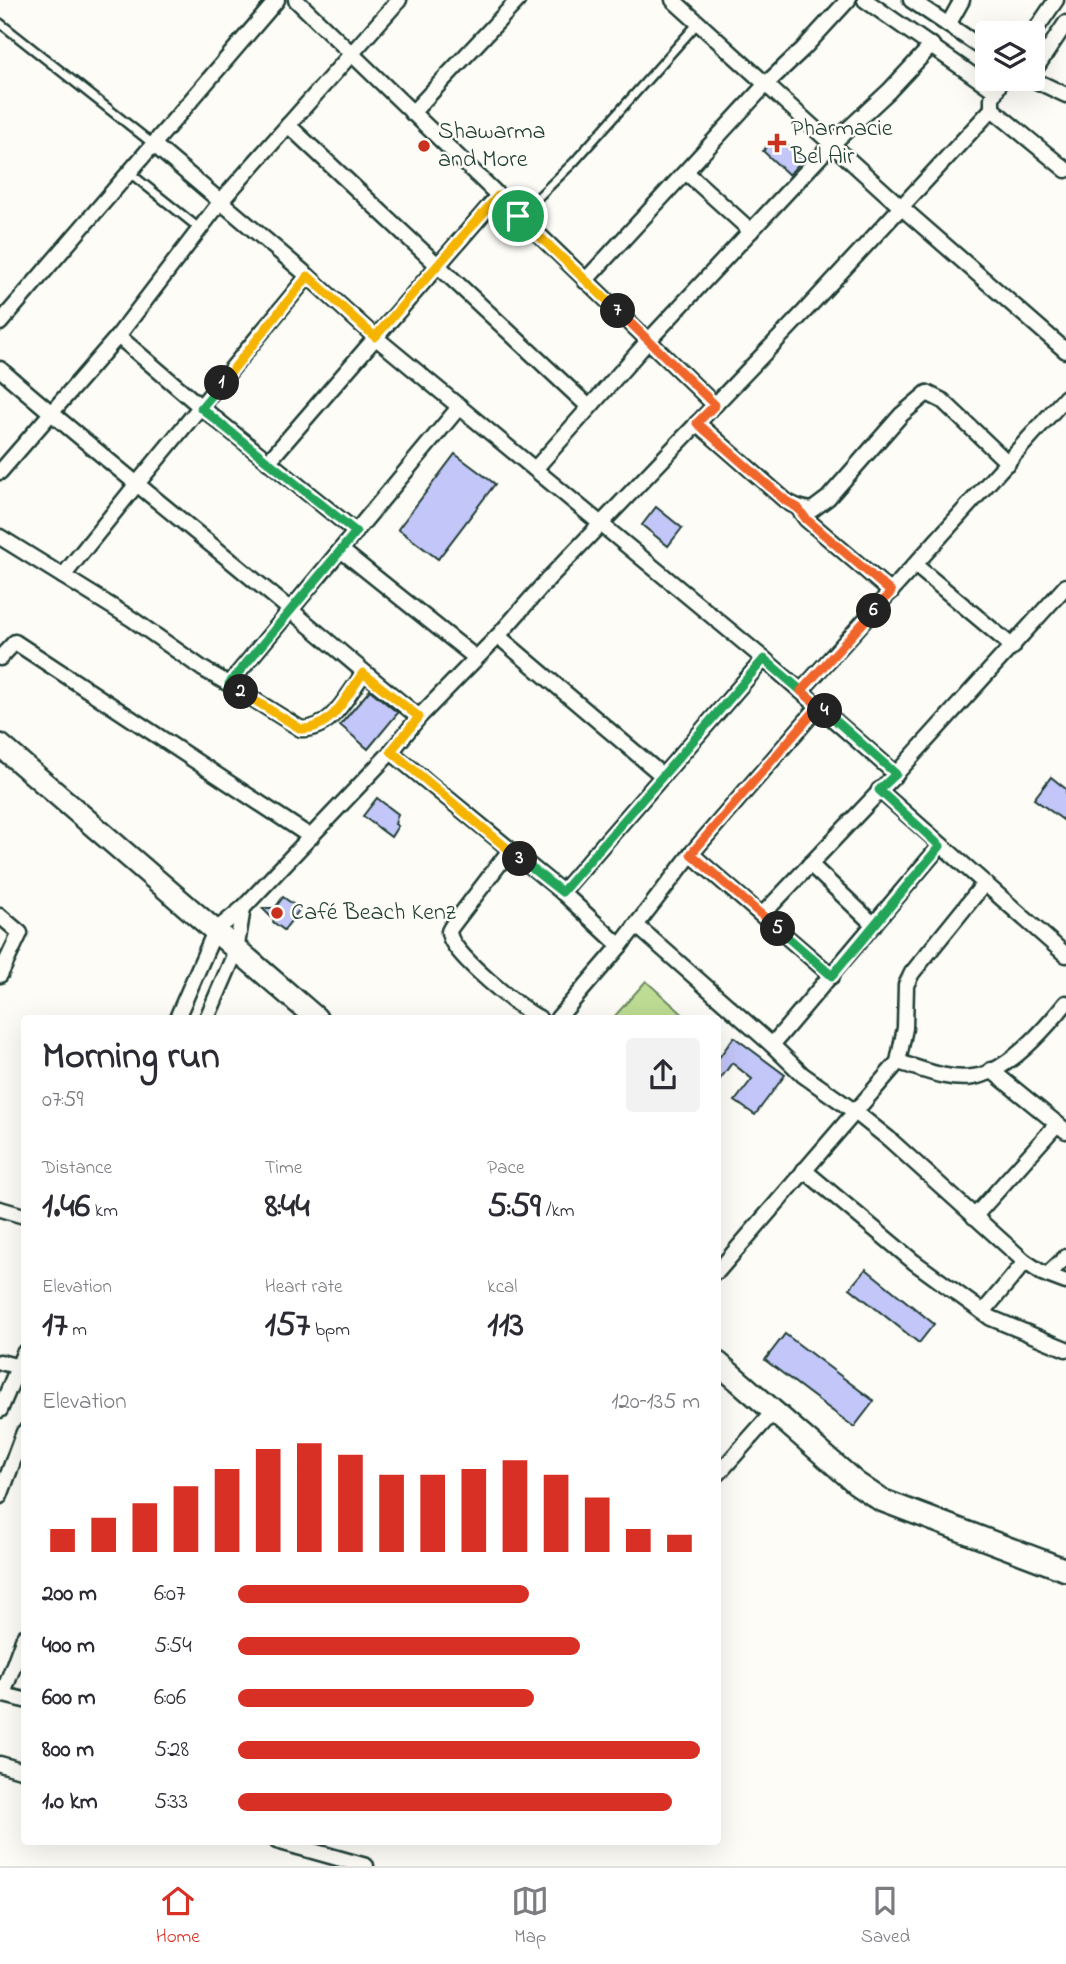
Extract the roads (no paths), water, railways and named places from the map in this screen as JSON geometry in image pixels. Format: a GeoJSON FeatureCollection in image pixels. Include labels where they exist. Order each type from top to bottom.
{"type":"FeatureCollection","features":[{"type":"Feature","properties":{"kind":"street"},"geometry":{"type":"LineString","coordinates":[[0,323],[277,0]]}},
{"type":"Feature","properties":{"kind":"street"},"geometry":{"type":"LineString","coordinates":[[296,0],[715,405]]}},
{"type":"Feature","properties":{"kind":"street"},"geometry":{"type":"LineString","coordinates":[[0,472],[118,336],[221,201],[399,0]]}},
{"type":"Feature","properties":{"kind":"street"},"geometry":{"type":"LineString","coordinates":[[673,0],[901,207],[1066,351]]}},
{"type":"Feature","properties":{"kind":"street"},"geometry":{"type":"LineString","coordinates":[[585,281],[767,83],[848,0]]}},
{"type":"Feature","properties":{"kind":"street"},"geometry":{"type":"LineString","coordinates":[[865,0],[975,70]]}},
{"type":"Feature","properties":{"kind":"street"},"geometry":{"type":"LineString","coordinates":[[911,0],[975,43]]}},
{"type":"Feature","properties":{"kind":"street"},"geometry":{"type":"LineString","coordinates":[[948,25],[962,0]]}},
{"type":"Feature","properties":{"kind":"street"},"geometry":{"type":"LineString","coordinates":[[1042,21],[1056,0]]}},
{"type":"Feature","properties":{"kind":"street"},"geometry":{"type":"LineString","coordinates":[[412,113],[508,3]]}},
{"type":"Feature","properties":{"kind":"street"},"geometry":{"type":"LineString","coordinates":[[1045,56],[1066,23]]}},
{"type":"Feature","properties":{"kind":"street"},"geometry":{"type":"LineString","coordinates":[[535,469],[649,340],[832,144],[889,91],[932,45]]}},
{"type":"Feature","properties":{"kind":"street"},"geometry":{"type":"LineString","coordinates":[[1045,83],[1066,95]]}},
{"type":"Feature","properties":{"kind":"street"},"geometry":{"type":"LineString","coordinates":[[178,1015],[215,932],[243,908],[311,837],[419,717],[992,109],[995,91]]}},
{"type":"Feature","properties":{"kind":"street"},"geometry":{"type":"LineString","coordinates":[[992,109],[1066,170]]}},
{"type":"Feature","properties":{"kind":"street"},"geometry":{"type":"LineString","coordinates":[[288,125],[589,407]]}},
{"type":"Feature","properties":{"kind":"street"},"geometry":{"type":"LineString","coordinates":[[153,144],[375,337],[764,659],[896,774]]}},
{"type":"Feature","properties":{"kind":"street"},"geometry":{"type":"LineString","coordinates":[[687,173],[751,231]]}},
{"type":"Feature","properties":{"kind":"street"},"geometry":{"type":"LineString","coordinates":[[268,463],[498,196]]}},
{"type":"Feature","properties":{"kind":"street"},"geometry":{"type":"LineString","coordinates":[[64,576],[308,276]]}},
{"type":"Feature","properties":{"kind":"street"},"geometry":{"type":"LineString","coordinates":[[118,336],[201,408],[356,532]]}},
{"type":"Feature","properties":{"kind":"street"},"geometry":{"type":"LineString","coordinates":[[0,369],[136,485],[419,717]]}},
{"type":"Feature","properties":{"kind":"street"},"geometry":{"type":"LineString","coordinates":[[697,423],[786,501],[798,508],[812,510],[819,507],[901,415],[927,393],[943,401],[1008,463]]}},
{"type":"Feature","properties":{"kind":"street"},"geometry":{"type":"LineString","coordinates":[[801,691],[1066,397]]}},
{"type":"Feature","properties":{"kind":"street"},"geometry":{"type":"LineString","coordinates":[[229,684],[460,406]]}},
{"type":"Feature","properties":{"kind":"street"},"geometry":{"type":"LineString","coordinates":[[798,508],[806,519],[891,592]]}},
{"type":"Feature","properties":{"kind":"street"},"geometry":{"type":"LineString","coordinates":[[0,537],[301,729],[312,730],[330,719],[363,673]]}},
{"type":"Feature","properties":{"kind":"street"},"geometry":{"type":"LineString","coordinates":[[341,550],[476,659]]}},
{"type":"Feature","properties":{"kind":"street"},"geometry":{"type":"LineString","coordinates":[[915,565],[1013,647]]}},
{"type":"Feature","properties":{"kind":"street"},"geometry":{"type":"LineString","coordinates":[[762,915],[896,774],[1066,586]]}},
{"type":"Feature","properties":{"kind":"street"},"geometry":{"type":"LineString","coordinates":[[498,636],[663,776]]}},
{"type":"Feature","properties":{"kind":"street"},"geometry":{"type":"LineString","coordinates":[[0,658],[15,642],[311,837]]}},
{"type":"Feature","properties":{"kind":"street"},"geometry":{"type":"LineString","coordinates":[[562,892],[764,659]]}},
{"type":"Feature","properties":{"kind":"street"},"geometry":{"type":"LineString","coordinates":[[561,1015],[620,946],[691,854],[819,706]]}},
{"type":"Feature","properties":{"kind":"street"},"geometry":{"type":"LineString","coordinates":[[0,745],[312,1015]]}},
{"type":"Feature","properties":{"kind":"street"},"geometry":{"type":"LineString","coordinates":[[391,751],[562,892],[620,946]]}},
{"type":"Feature","properties":{"kind":"street"},"geometry":{"type":"LineString","coordinates":[[879,790],[1066,955]]}},
{"type":"Feature","properties":{"kind":"street"},"geometry":{"type":"LineString","coordinates":[[772,1045],[940,846]]}},
{"type":"Feature","properties":{"kind":"street"},"geometry":{"type":"LineString","coordinates":[[510,850],[452,926],[450,936],[453,945],[498,988],[532,1015]]}},
{"type":"Feature","properties":{"kind":"street"},"geometry":{"type":"LineString","coordinates":[[691,854],[832,976]]}},
{"type":"Feature","properties":{"kind":"street"},"geometry":{"type":"LineString","coordinates":[[810,864],[874,925]]}},
{"type":"Feature","properties":{"kind":"street"},"geometry":{"type":"LineString","coordinates":[[721,1267],[898,1062],[905,1028],[906,985],[912,973],[984,884]]}},
{"type":"Feature","properties":{"kind":"street"},"geometry":{"type":"LineString","coordinates":[[208,1015],[236,951],[243,908]]}},
{"type":"Feature","properties":{"kind":"street"},"geometry":{"type":"LineString","coordinates":[[0,916],[20,933],[0,975]]}},
{"type":"Feature","properties":{"kind":"street"},"geometry":{"type":"LineString","coordinates":[[636,925],[803,1075],[889,1139],[1025,1262],[1066,1282]]}},
{"type":"Feature","properties":{"kind":"street"},"geometry":{"type":"LineString","coordinates":[[898,1062],[946,1077],[974,1077],[1006,1062],[1046,1028],[1066,1003]]}},
{"type":"Feature","properties":{"kind":"street"},"geometry":{"type":"LineString","coordinates":[[974,1217],[1061,1128],[991,1070]]}},
{"type":"Feature","properties":{"kind":"street"},"geometry":{"type":"LineString","coordinates":[[804,1170],[914,1262],[991,1318],[1066,1349]]}},
{"type":"Feature","properties":{"kind":"street"},"geometry":{"type":"LineString","coordinates":[[0,1209],[21,1215]]}},
{"type":"Feature","properties":{"kind":"street"},"geometry":{"type":"LineString","coordinates":[[1047,1275],[1066,1257]]}},
{"type":"Feature","properties":{"kind":"street"},"geometry":{"type":"LineString","coordinates":[[983,1312],[1025,1262]]}},
{"type":"Feature","properties":{"kind":"street"},"geometry":{"type":"LineString","coordinates":[[0,1362],[21,1362]]}},
{"type":"Feature","properties":{"kind":"street"},"geometry":{"type":"LineString","coordinates":[[0,1410],[21,1364]]}},
{"type":"Feature","properties":{"kind":"street"},"geometry":{"type":"LineString","coordinates":[[721,1366],[856,1483],[881,1500],[1066,1570]]}},
{"type":"Feature","properties":{"kind":"street"},"geometry":{"type":"LineString","coordinates":[[721,1471],[774,1411]]}},
{"type":"Feature","properties":{"kind":"street"},"geometry":{"type":"LineString","coordinates":[[0,1496],[21,1440]]}},
{"type":"Feature","properties":{"kind":"street"},"geometry":{"type":"LineString","coordinates":[[21,1644],[1,1694],[21,1699]]}},
{"type":"Feature","properties":{"kind":"street"},"geometry":{"type":"LineString","coordinates":[[0,1764],[21,1770]]}},
{"type":"Feature","properties":{"kind":"street"},"geometry":{"type":"LineString","coordinates":[[291,1845],[366,1866]]}},
{"type":"Feature","properties":{"kind":"lane"},"geometry":{"type":"LineString","coordinates":[[0,23],[153,144]]}},
{"type":"Feature","properties":{"kind":"lane"},"geometry":{"type":"LineString","coordinates":[[518,216],[583,152],[698,23]]}},
{"type":"Feature","properties":{"kind":"lane"},"geometry":{"type":"LineString","coordinates":[[129,172],[200,229]]}},
{"type":"Feature","properties":{"kind":"place","name":"Pharmacie Bel Air"},"geometry":{"type":"Point","coordinates":[777,143]}},
{"type":"Feature","properties":{"kind":"place","name":"Shawarma and More"},"geometry":{"type":"Point","coordinates":[424,146]}},
{"type":"Feature","properties":{"kind":"place","name":"Café Beach Kenz"},"geometry":{"type":"Point","coordinates":[277,913]}}]}
